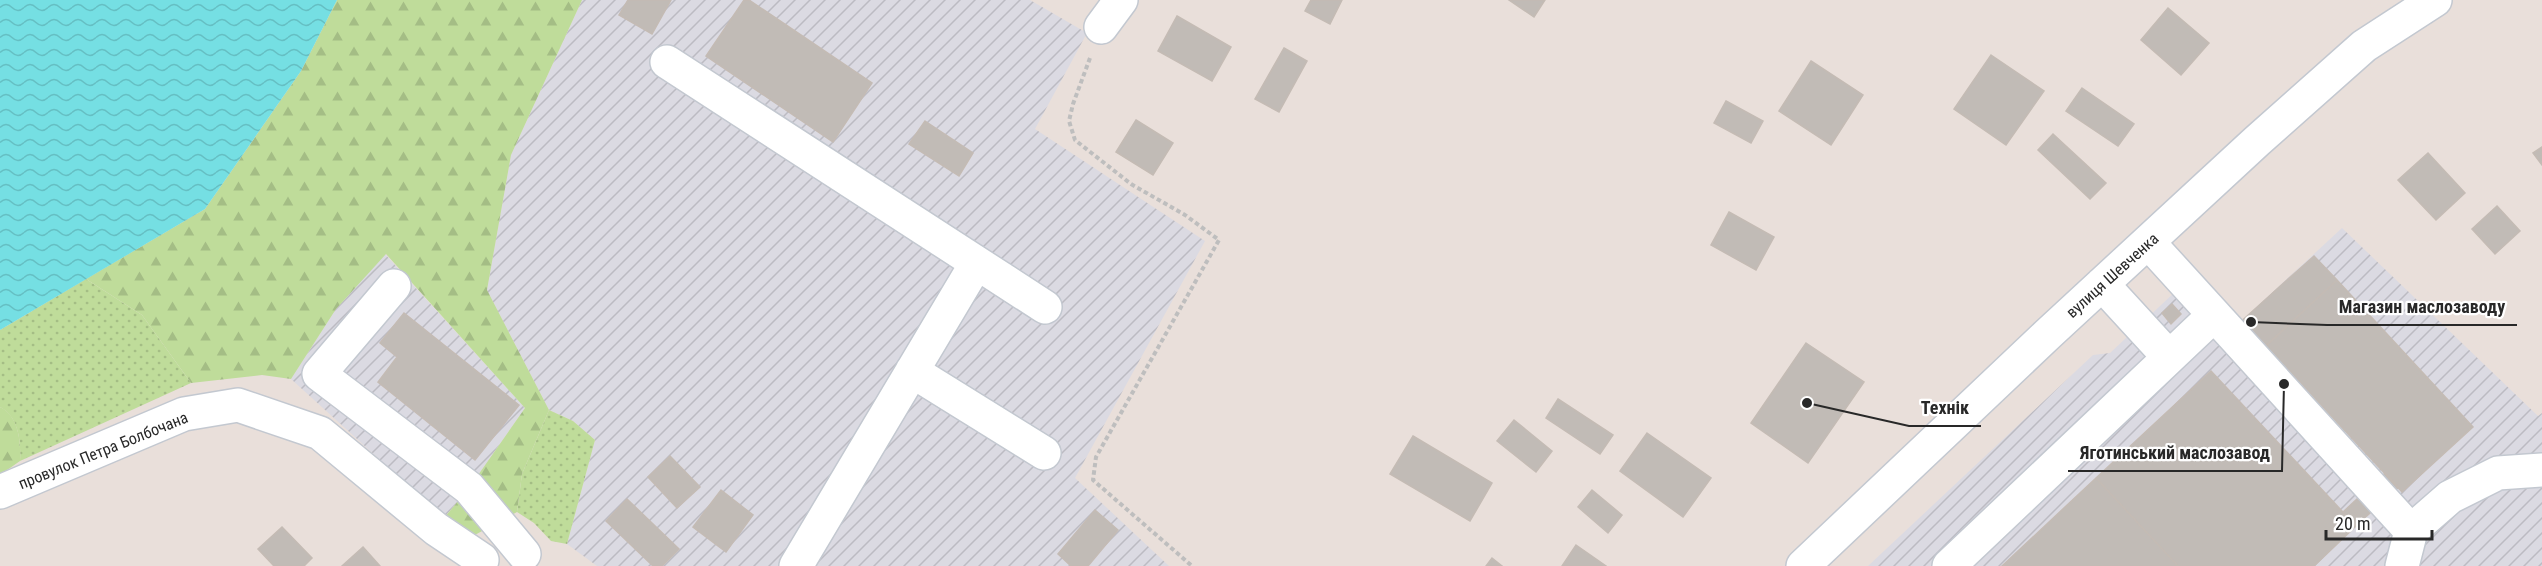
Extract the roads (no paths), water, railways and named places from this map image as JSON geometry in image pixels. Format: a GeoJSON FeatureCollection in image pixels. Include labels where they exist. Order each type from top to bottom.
{"type":"FeatureCollection","features":[{"type":"Feature","properties":{"kind":"street"},"geometry":{"type":"LineString","coordinates":[[1101,27],[1121,0]]}},
{"type":"Feature","properties":{"kind":"street","name":"вулиця Шевченка"},"geometry":{"type":"LineString","coordinates":[[1803,566],[2102,284],[2364,46],[2435,0]]}},
{"type":"Feature","properties":{"kind":"street"},"geometry":{"type":"LineString","coordinates":[[667,62],[1045,307]]}},
{"type":"Feature","properties":{"kind":"street"},"geometry":{"type":"LineString","coordinates":[[2148,242],[2411,531]]}},
{"type":"Feature","properties":{"kind":"street"},"geometry":{"type":"LineString","coordinates":[[796,566],[976,264]]}},
{"type":"Feature","properties":{"kind":"street"},"geometry":{"type":"LineString","coordinates":[[2102,284],[2169,357]]}},
{"type":"Feature","properties":{"kind":"street"},"geometry":{"type":"LineString","coordinates":[[394,286],[319,374],[469,488],[533,560]]}},
{"type":"Feature","properties":{"kind":"street"},"geometry":{"type":"LineString","coordinates":[[1949,566],[2214,315]]}},
{"type":"Feature","properties":{"kind":"street"},"geometry":{"type":"LineString","coordinates":[[912,371],[1044,453]]}},
{"type":"Feature","properties":{"kind":"street","name":"провулок Петра Болбочана"},"geometry":{"type":"LineString","coordinates":[[0,492],[184,414],[238,405],[320,434],[479,563]]}},
{"type":"Feature","properties":{"kind":"street"},"geometry":{"type":"LineString","coordinates":[[2402,566],[2411,531],[2450,497],[2498,473],[2542,470]]}},
{"type":"Feature","properties":{"kind":"street"},"geometry":{"type":"LineString","coordinates":[[479,563],[533,560]]}},
{"type":"Feature","properties":{"kind":"water"},"geometry":{"type":"Polygon","coordinates":[[[0,0],[337,0],[301,71],[205,209],[0,330],[0,0]]]}},
{"type":"Feature","properties":{"kind":"place","name":"Магазин маслозаводу"},"geometry":{"type":"Point","coordinates":[2251,322]}},
{"type":"Feature","properties":{"kind":"place","name":"Яготинський маслозавод"},"geometry":{"type":"Point","coordinates":[2284,384]}},
{"type":"Feature","properties":{"kind":"place","name":"Технік"},"geometry":{"type":"Point","coordinates":[1807,403]}}]}
